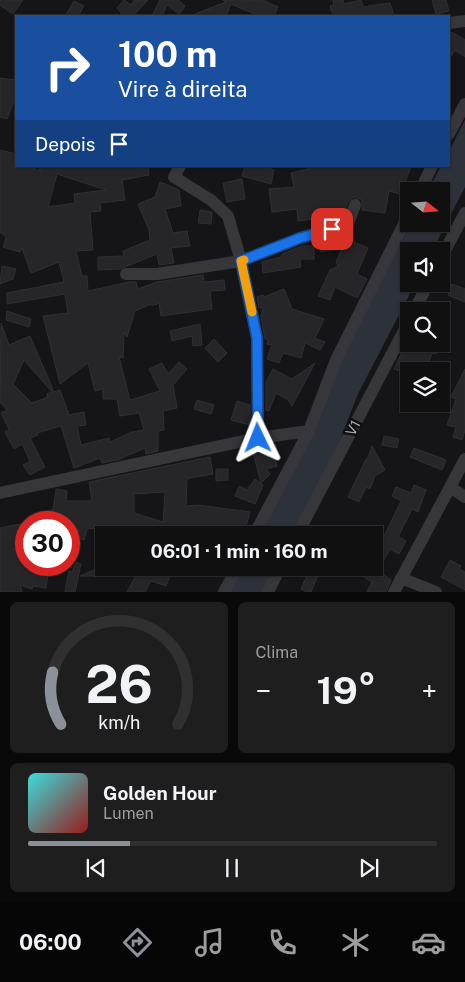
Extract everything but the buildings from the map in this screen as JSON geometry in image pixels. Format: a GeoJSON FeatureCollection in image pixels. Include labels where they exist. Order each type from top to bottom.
{"type":"FeatureCollection","features":[{"type":"Feature","properties":{"kind":"street"},"geometry":{"type":"LineString","coordinates":[[450,23],[465,21]]}},
{"type":"Feature","properties":{"kind":"street"},"geometry":{"type":"LineString","coordinates":[[450,132],[465,104]]}},
{"type":"Feature","properties":{"kind":"street"},"geometry":{"type":"LineString","coordinates":[[179,167],[174,177],[211,200],[228,216],[241,261],[257,338],[258,438]]}},
{"type":"Feature","properties":{"kind":"street"},"geometry":{"type":"LineString","coordinates":[[424,182],[432,167]]}},
{"type":"Feature","properties":{"kind":"street"},"geometry":{"type":"LineString","coordinates":[[126,274],[156,274],[241,261],[300,238],[348,224],[355,205]]}},
{"type":"Feature","properties":{"kind":"street"},"geometry":{"type":"LineString","coordinates":[[450,242],[465,213]]}},
{"type":"Feature","properties":{"kind":"street"},"geometry":{"type":"LineString","coordinates":[[259,526],[309,431],[336,360],[400,232]]}},
{"type":"Feature","properties":{"kind":"street","name":"V1"},"geometry":{"type":"LineString","coordinates":[[302,526],[400,338]]}},
{"type":"Feature","properties":{"kind":"street"},"geometry":{"type":"LineString","coordinates":[[0,493],[258,438],[309,431]]}},
{"type":"Feature","properties":{"kind":"street"},"geometry":{"type":"LineString","coordinates":[[394,592],[465,459]]}},
{"type":"Feature","properties":{"kind":"street"},"geometry":{"type":"LineString","coordinates":[[450,487],[465,497]]}},
{"type":"Feature","properties":{"kind":"street"},"geometry":{"type":"LineString","coordinates":[[224,592],[232,576]]}},
{"type":"Feature","properties":{"kind":"street"},"geometry":{"type":"LineString","coordinates":[[268,592],[276,576]]}},
{"type":"Feature","properties":{"kind":"street"},"geometry":{"type":"LineString","coordinates":[[401,578],[436,592]]}},
{"type":"Feature","properties":{"kind":"shaded area"},"geometry":{"type":"Polygon","coordinates":[[[465,120],[465,187],[450,216],[450,182],[433,182],[440,167],[450,167],[450,149],[465,120]]]}},
{"type":"Feature","properties":{"kind":"shaded area"},"geometry":{"type":"Polygon","coordinates":[[[407,232],[442,232],[437,242],[402,242],[407,232]]]}},
{"type":"Feature","properties":{"kind":"shaded area"},"geometry":{"type":"Polygon","coordinates":[[[400,245],[400,292],[411,292],[406,302],[400,302],[400,313],[358,394],[330,466],[298,526],[265,526],[341,359],[400,245]]]}},
{"type":"Feature","properties":{"kind":"shaded area"},"geometry":{"type":"Polygon","coordinates":[[[239,576],[271,576],[262,592],[230,592],[239,576]]]}},
{"type":"Feature","properties":{"kind":"slow traffic"},"geometry":{"type":"LineString","coordinates":[[244,260],[241,261],[252,312]]}},
{"type":"Feature","properties":{"kind":"route"},"geometry":{"type":"LineString","coordinates":[[258,438],[256,396],[257,338],[241,261],[300,238],[332,229]]}}]}
